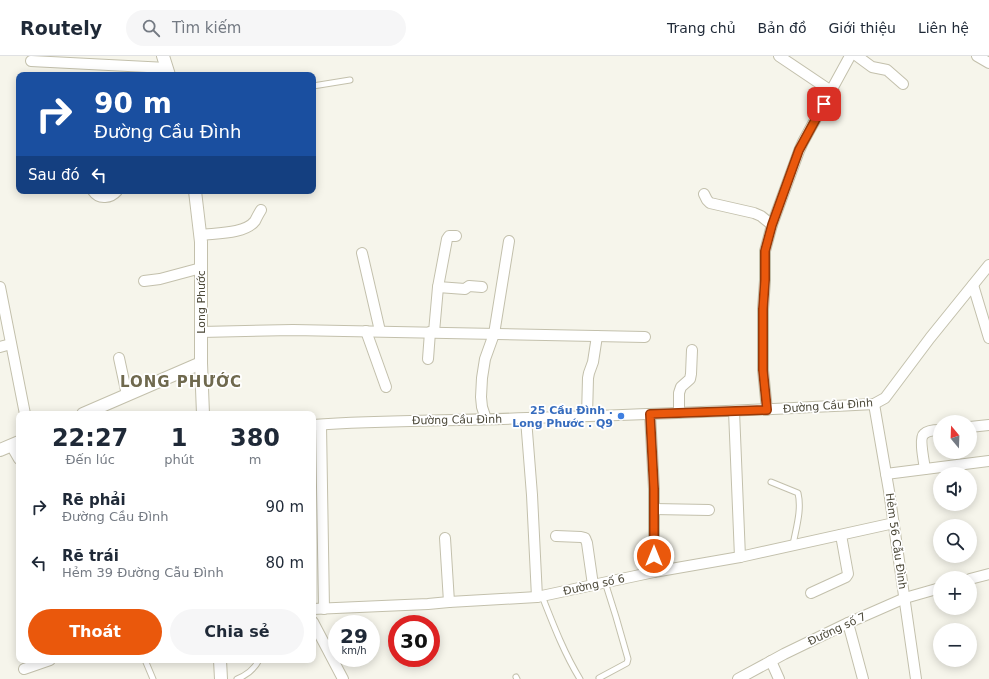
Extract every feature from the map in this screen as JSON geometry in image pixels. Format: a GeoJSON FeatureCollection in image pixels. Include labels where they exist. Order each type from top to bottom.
{"type":"FeatureCollection","features":[{"type":"Feature","properties":{"kind":"street"},"geometry":{"type":"LineString","coordinates":[[31,61],[168,72],[163,56]]}},
{"type":"Feature","properties":{"kind":"street"},"geometry":{"type":"LineString","coordinates":[[779,56],[831,91]]}},
{"type":"Feature","properties":{"kind":"street"},"geometry":{"type":"LineString","coordinates":[[767,410],[763,370],[765,251],[772,225],[799,150],[850,56]]}},
{"type":"Feature","properties":{"kind":"street"},"geometry":{"type":"LineString","coordinates":[[857,56],[872,67],[887,70],[903,84]]}},
{"type":"Feature","properties":{"kind":"street"},"geometry":{"type":"LineString","coordinates":[[977,56],[989,63]]}},
{"type":"Feature","properties":{"kind":"street"},"geometry":{"type":"LineString","coordinates":[[95,194],[101,197],[108,197],[115,194]]}},
{"type":"Feature","properties":{"kind":"street","name":"Long Phước"},"geometry":{"type":"LineString","coordinates":[[195,194],[201,234],[201,363],[203,411]]}},
{"type":"Feature","properties":{"kind":"street"},"geometry":{"type":"LineString","coordinates":[[704,194],[710,203],[754,213],[761,216],[772,225]]}},
{"type":"Feature","properties":{"kind":"street"},"geometry":{"type":"LineString","coordinates":[[201,234],[242,229],[254,222],[261,210]]}},
{"type":"Feature","properties":{"kind":"street"},"geometry":{"type":"LineString","coordinates":[[428,359],[438,287],[447,238],[449,236],[456,236]]}},
{"type":"Feature","properties":{"kind":"street"},"geometry":{"type":"LineString","coordinates":[[486,419],[482,407],[481,397],[482,378],[485,359],[494,334],[509,241]]}},
{"type":"Feature","properties":{"kind":"street"},"geometry":{"type":"LineString","coordinates":[[362,253],[380,331]]}},
{"type":"Feature","properties":{"kind":"street","name":"Đường Cầu Đình"},"geometry":{"type":"LineString","coordinates":[[317,425],[767,410],[874,404],[885,398],[930,338],[989,265]]}},
{"type":"Feature","properties":{"kind":"street"},"geometry":{"type":"LineString","coordinates":[[144,281],[201,268]]}},
{"type":"Feature","properties":{"kind":"street"},"geometry":{"type":"LineString","coordinates":[[973,285],[989,338]]}},
{"type":"Feature","properties":{"kind":"street"},"geometry":{"type":"LineString","coordinates":[[438,287],[465,289],[469,286],[482,287]]}},
{"type":"Feature","properties":{"kind":"street"},"geometry":{"type":"LineString","coordinates":[[0,287],[24,411]]}},
{"type":"Feature","properties":{"kind":"street"},"geometry":{"type":"LineString","coordinates":[[201,332],[293,330],[645,336]]}},
{"type":"Feature","properties":{"kind":"street"},"geometry":{"type":"LineString","coordinates":[[366,331],[386,387]]}},
{"type":"Feature","properties":{"kind":"street"},"geometry":{"type":"LineString","coordinates":[[587,416],[588,378],[593,362],[597,336]]}},
{"type":"Feature","properties":{"kind":"street"},"geometry":{"type":"LineString","coordinates":[[0,347],[11,344]]}},
{"type":"Feature","properties":{"kind":"street"},"geometry":{"type":"LineString","coordinates":[[679,413],[679,393],[681,387],[690,379],[692,350]]}},
{"type":"Feature","properties":{"kind":"street"},"geometry":{"type":"LineString","coordinates":[[119,358],[127,395]]}},
{"type":"Feature","properties":{"kind":"street"},"geometry":{"type":"LineString","coordinates":[[90,411],[201,363]]}},
{"type":"Feature","properties":{"kind":"street","name":"Hẻm 56 Cẫu Đình"},"geometry":{"type":"LineString","coordinates":[[874,404],[894,524],[915,679]]}},
{"type":"Feature","properties":{"kind":"street"},"geometry":{"type":"LineString","coordinates":[[734,411],[740,556]]}},
{"type":"Feature","properties":{"kind":"street"},"geometry":{"type":"LineString","coordinates":[[650,414],[654,489],[654,572]]}},
{"type":"Feature","properties":{"kind":"street"},"geometry":{"type":"LineString","coordinates":[[526,418],[539,596]]}},
{"type":"Feature","properties":{"kind":"street"},"geometry":{"type":"LineString","coordinates":[[317,425],[324,609]]}},
{"type":"Feature","properties":{"kind":"street"},"geometry":{"type":"LineString","coordinates":[[977,426],[989,425]]}},
{"type":"Feature","properties":{"kind":"street"},"geometry":{"type":"LineString","coordinates":[[924,469],[922,436],[924,433],[933,431]]}},
{"type":"Feature","properties":{"kind":"street"},"geometry":{"type":"LineString","coordinates":[[10,446],[16,455]]}},
{"type":"Feature","properties":{"kind":"street"},"geometry":{"type":"LineString","coordinates":[[886,474],[989,461]]}},
{"type":"Feature","properties":{"kind":"street"},"geometry":{"type":"LineString","coordinates":[[654,508],[709,510]]}},
{"type":"Feature","properties":{"kind":"street","name":"Đường số 6"},"geometry":{"type":"LineString","coordinates":[[316,609],[428,604],[539,596],[894,524]]}},
{"type":"Feature","properties":{"kind":"street"},"geometry":{"type":"LineString","coordinates":[[811,593],[846,577],[848,574],[841,535]]}},
{"type":"Feature","properties":{"kind":"street"},"geometry":{"type":"LineString","coordinates":[[556,536],[585,538],[593,585]]}},
{"type":"Feature","properties":{"kind":"street"},"geometry":{"type":"LineString","coordinates":[[444,538],[449,602]]}},
{"type":"Feature","properties":{"kind":"street"},"geometry":{"type":"LineString","coordinates":[[977,577],[989,574]]}},
{"type":"Feature","properties":{"kind":"street","name":"Đường số 7"},"geometry":{"type":"LineString","coordinates":[[738,679],[848,622],[905,598],[933,590]]}},
{"type":"Feature","properties":{"kind":"street"},"geometry":{"type":"LineString","coordinates":[[848,622],[863,679]]}},
{"type":"Feature","properties":{"kind":"street"},"geometry":{"type":"LineString","coordinates":[[316,628],[343,679]]}},
{"type":"Feature","properties":{"kind":"street"},"geometry":{"type":"LineString","coordinates":[[771,661],[779,679]]}},
{"type":"Feature","properties":{"kind":"street"},"geometry":{"type":"LineString","coordinates":[[24,669],[41,663]]}},
{"type":"Feature","properties":{"kind":"street"},"geometry":{"type":"LineString","coordinates":[[220,663],[221,679]]}},
{"type":"Feature","properties":{"kind":"lane"},"geometry":{"type":"LineString","coordinates":[[316,86],[350,80]]}},
{"type":"Feature","properties":{"kind":"lane"},"geometry":{"type":"LineString","coordinates":[[771,482],[798,493],[800,509],[793,545]]}},
{"type":"Feature","properties":{"kind":"lane"},"geometry":{"type":"LineString","coordinates":[[598,678],[627,663],[628,659],[605,582]]}},
{"type":"Feature","properties":{"kind":"lane"},"geometry":{"type":"LineString","coordinates":[[539,596],[572,667],[580,679]]}},
{"type":"Feature","properties":{"kind":"lane"},"geometry":{"type":"LineString","coordinates":[[146,663],[153,679]]}},
{"type":"Feature","properties":{"kind":"lane"},"geometry":{"type":"LineString","coordinates":[[237,679],[251,672],[258,663]]}},
{"type":"Feature","properties":{"kind":"place","name":"25 Cầu Đình . Long Phước . Q9"},"geometry":{"type":"Point","coordinates":[621,416]}},
{"type":"Feature","properties":{"kind":"district","name":"LONG PHƯỚC"},"geometry":{"type":"Point","coordinates":[181,382]}},
{"type":"Feature","properties":{"kind":"route"},"geometry":{"type":"LineString","coordinates":[[654,556],[654,489],[650,414],[767,410],[763,370],[765,251],[772,225],[799,150],[824,104]]}}]}
